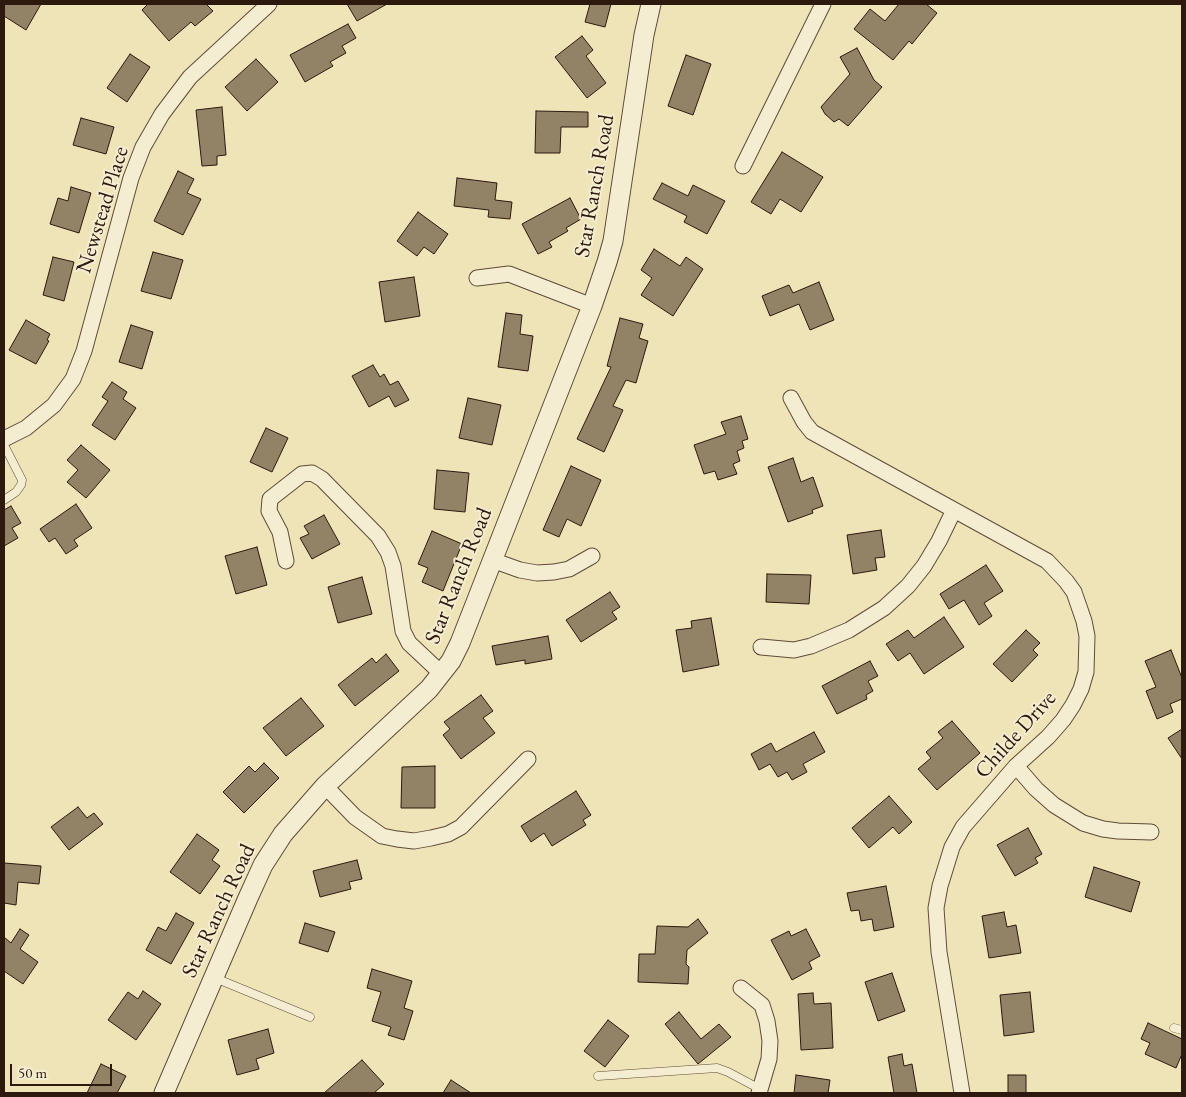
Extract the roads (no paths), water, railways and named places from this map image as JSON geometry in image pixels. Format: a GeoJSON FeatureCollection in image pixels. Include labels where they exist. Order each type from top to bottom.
{"type":"FeatureCollection","features":[{"type":"Feature","properties":{"kind":"street","name":"Newstead Place"},"geometry":{"type":"LineString","coordinates":[[4,439],[26,428],[54,405],[73,379],[84,351],[131,178],[143,147],[162,114],[190,77],[269,4]]}},
{"type":"Feature","properties":{"kind":"street","name":"Star Ranch Road"},"geometry":{"type":"LineString","coordinates":[[164,1093],[263,865],[283,834],[325,786],[429,689],[451,661],[460,643],[592,306],[613,241],[650,4]]}},
{"type":"Feature","properties":{"kind":"street"},"geometry":{"type":"LineString","coordinates":[[743,166],[823,4]]}},
{"type":"Feature","properties":{"kind":"street"},"geometry":{"type":"LineString","coordinates":[[477,278],[509,274],[592,306]]}},
{"type":"Feature","properties":{"kind":"street","name":"Childe Drive"},"geometry":{"type":"LineString","coordinates":[[791,398],[804,422],[812,432],[1046,561],[1074,592],[1084,621],[1088,654],[1086,672],[1081,689],[1063,720],[1016,766],[963,827],[946,863],[936,908],[939,952],[962,1093]]}},
{"type":"Feature","properties":{"kind":"street"},"geometry":{"type":"LineString","coordinates":[[286,561],[280,532],[269,511],[270,499],[302,474],[312,473],[322,480],[378,536],[388,552],[393,566],[402,631],[409,642],[442,674]]}},
{"type":"Feature","properties":{"kind":"street"},"geometry":{"type":"LineString","coordinates":[[761,647],[794,650],[812,646],[849,630],[884,608],[908,586],[924,566],[954,510]]}},
{"type":"Feature","properties":{"kind":"street"},"geometry":{"type":"LineString","coordinates":[[492,560],[520,570],[537,573],[569,569],[592,556]]}},
{"type":"Feature","properties":{"kind":"street"},"geometry":{"type":"LineString","coordinates":[[325,786],[355,817],[382,836],[414,841],[448,834],[461,827],[528,759]]}},
{"type":"Feature","properties":{"kind":"street"},"geometry":{"type":"LineString","coordinates":[[1016,766],[1036,789],[1054,805],[1083,823],[1118,831],[1151,832]]}},
{"type":"Feature","properties":{"kind":"street"},"geometry":{"type":"LineString","coordinates":[[741,988],[762,1005],[767,1021],[770,1040],[768,1059],[759,1091]]}},
{"type":"Feature","properties":{"kind":"lane"},"geometry":{"type":"LineString","coordinates":[[4,445],[22,480],[16,492],[4,500]]}},
{"type":"Feature","properties":{"kind":"lane"},"geometry":{"type":"LineString","coordinates":[[214,977],[310,1017]]}},
{"type":"Feature","properties":{"kind":"lane"},"geometry":{"type":"LineString","coordinates":[[598,1076],[717,1068],[728,1072],[759,1091]]}}]}
